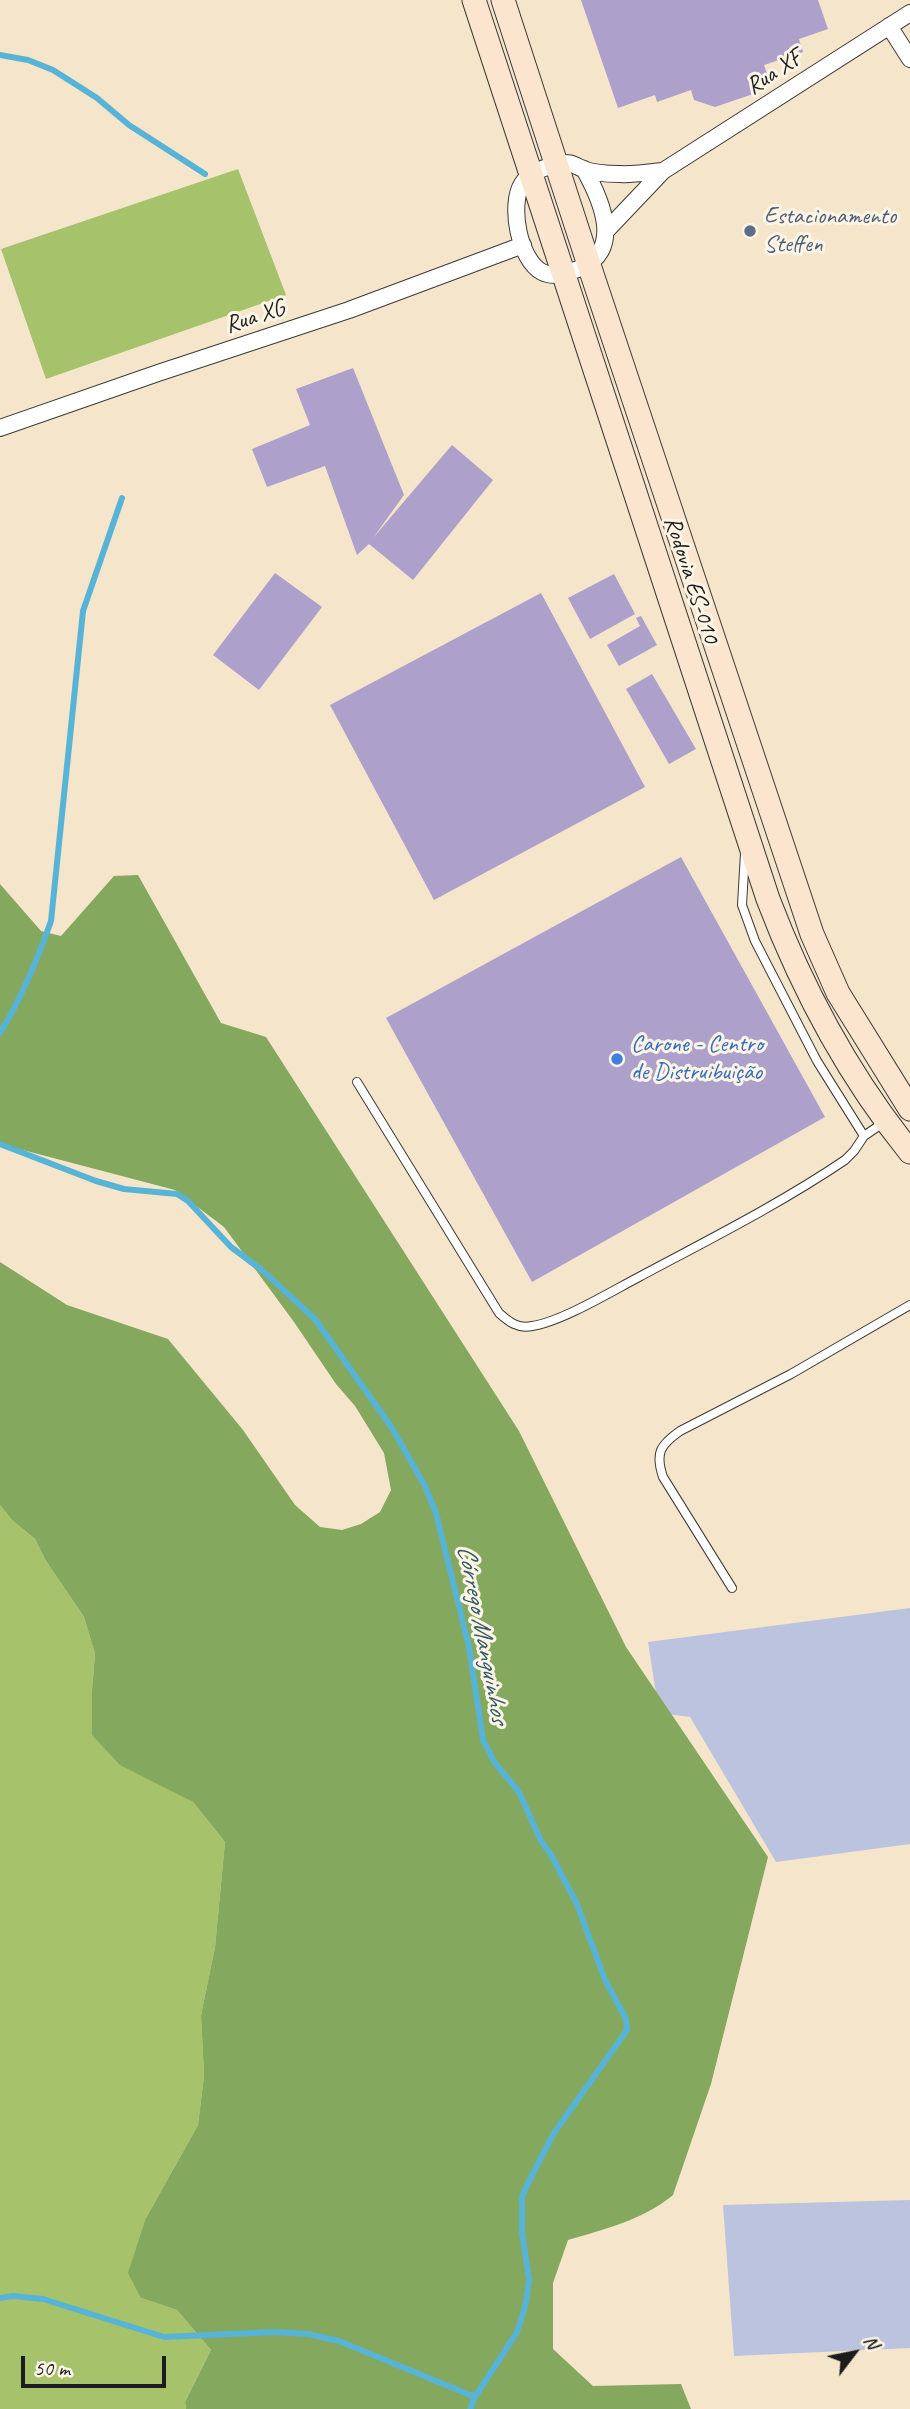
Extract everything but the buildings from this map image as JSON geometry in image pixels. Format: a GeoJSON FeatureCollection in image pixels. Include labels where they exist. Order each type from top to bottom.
{"type":"FeatureCollection","features":[{"type":"Feature","properties":{"kind":"main road","name":"Rodovia ES-010"},"geometry":{"type":"LineString","coordinates":[[474,0],[777,921],[807,994],[851,1072],[885,1122],[910,1152]]}},
{"type":"Feature","properties":{"kind":"main road","name":"Rodovia ES-010"},"geometry":{"type":"LineString","coordinates":[[503,0],[812,934],[838,993],[910,1109]]}},
{"type":"Feature","properties":{"kind":"street","name":"Rua XF"},"geometry":{"type":"LineString","coordinates":[[589,265],[602,250],[606,231],[663,171],[910,13]]}},
{"type":"Feature","properties":{"kind":"street"},"geometry":{"type":"LineString","coordinates":[[888,26],[910,59]]}},
{"type":"Feature","properties":{"kind":"street","name":"Rua XF"},"geometry":{"type":"LineString","coordinates":[[556,164],[565,162],[584,169],[621,174],[663,171]]}},
{"type":"Feature","properties":{"kind":"street"},"geometry":{"type":"LineString","coordinates":[[556,164],[531,174],[522,184],[517,198],[516,214],[523,245],[534,266],[543,273],[563,274],[589,265]]}},
{"type":"Feature","properties":{"kind":"street"},"geometry":{"type":"LineString","coordinates":[[584,169],[605,221],[606,231]]}},
{"type":"Feature","properties":{"kind":"street","name":"Rua XG"},"geometry":{"type":"LineString","coordinates":[[0,428],[349,310],[523,245]]}},
{"type":"Feature","properties":{"kind":"lane"},"geometry":{"type":"LineString","coordinates":[[747,833],[743,912],[817,1062],[864,1136]]}},
{"type":"Feature","properties":{"kind":"lane"},"geometry":{"type":"LineString","coordinates":[[357,1082],[499,1312],[513,1325],[530,1327],[550,1321],[585,1304],[740,1222],[845,1160],[864,1136],[885,1122]]}},
{"type":"Feature","properties":{"kind":"lane"},"geometry":{"type":"LineString","coordinates":[[732,1588],[663,1477],[658,1461],[664,1442],[791,1374],[910,1305]]}},
{"type":"Feature","properties":{"kind":"shaded area"},"geometry":{"type":"Polygon","coordinates":[[[910,1608],[910,1844],[776,1862],[690,1717],[659,1713],[648,1642],[910,1608]]]}},
{"type":"Feature","properties":{"kind":"shaded area"},"geometry":{"type":"Polygon","coordinates":[[[910,2200],[910,2348],[734,2356],[723,2205],[910,2200]]]}},
{"type":"Feature","properties":{"kind":"green space"},"geometry":{"type":"Polygon","coordinates":[[[238,169],[286,295],[46,379],[1,249],[238,169]]]}},
{"type":"Feature","properties":{"kind":"green space"},"geometry":{"type":"Polygon","coordinates":[[[138,875],[221,1023],[266,1037],[519,1431],[626,1647],[768,1857],[711,2084],[673,2195],[636,2217],[568,2240],[553,2283],[553,2349],[593,2386],[681,2384],[691,2409],[186,2409],[185,2402],[211,2350],[177,2310],[141,2298],[128,2273],[146,2218],[198,2125],[204,2076],[201,2015],[215,1947],[225,1842],[193,1802],[120,1765],[92,1735],[95,1654],[84,1617],[46,1561],[35,1539],[12,1520],[0,1505],[0,1262],[67,1305],[168,1339],[243,1430],[295,1505],[320,1527],[342,1530],[361,1524],[380,1512],[391,1490],[384,1453],[355,1406],[336,1384],[224,1227],[175,1190],[0,1144],[0,884],[41,931],[61,936],[114,876],[138,875]]]}},
{"type":"Feature","properties":{"kind":"green space"},"geometry":{"type":"Polygon","coordinates":[[[0,1505],[12,1520],[35,1539],[46,1561],[84,1617],[95,1654],[92,1735],[160,1784],[193,1802],[225,1842],[215,1947],[201,2015],[204,2076],[198,2125],[146,2218],[141,2298],[177,2310],[211,2350],[185,2402],[186,2409],[0,2409],[0,1505]]]}},
{"type":"Feature","properties":{"kind":"waterway"},"geometry":{"type":"LineString","coordinates":[[0,55],[28,60],[53,70],[97,98],[129,125],[205,174]]}},
{"type":"Feature","properties":{"kind":"waterway"},"geometry":{"type":"LineString","coordinates":[[0,1033],[28,978],[51,921],[83,611],[122,498]]}},
{"type":"Feature","properties":{"kind":"waterway","name":"Córrego Manguinhos"},"geometry":{"type":"LineString","coordinates":[[0,1144],[124,1189],[177,1194],[188,1201],[231,1247],[263,1271],[315,1319],[392,1428],[425,1486],[436,1513],[469,1647],[483,1740],[495,1763],[519,1792],[541,1841],[577,1904],[605,1980],[626,2019],[627,2030],[554,2133],[522,2197],[522,2232],[529,2279],[526,2303],[517,2332],[470,2409]]}},
{"type":"Feature","properties":{"kind":"waterway"},"geometry":{"type":"LineString","coordinates":[[0,2298],[13,2296],[43,2299],[164,2337],[276,2332],[308,2334],[339,2341],[475,2397]]}},
{"type":"Feature","properties":{"kind":"place","name":"Estacionamento Steffen"},"geometry":{"type":"Point","coordinates":[750,231]}},
{"type":"Feature","properties":{"kind":"place","name":"Carone - Centro de Distruibuição"},"geometry":{"type":"Point","coordinates":[617,1059]}}]}
